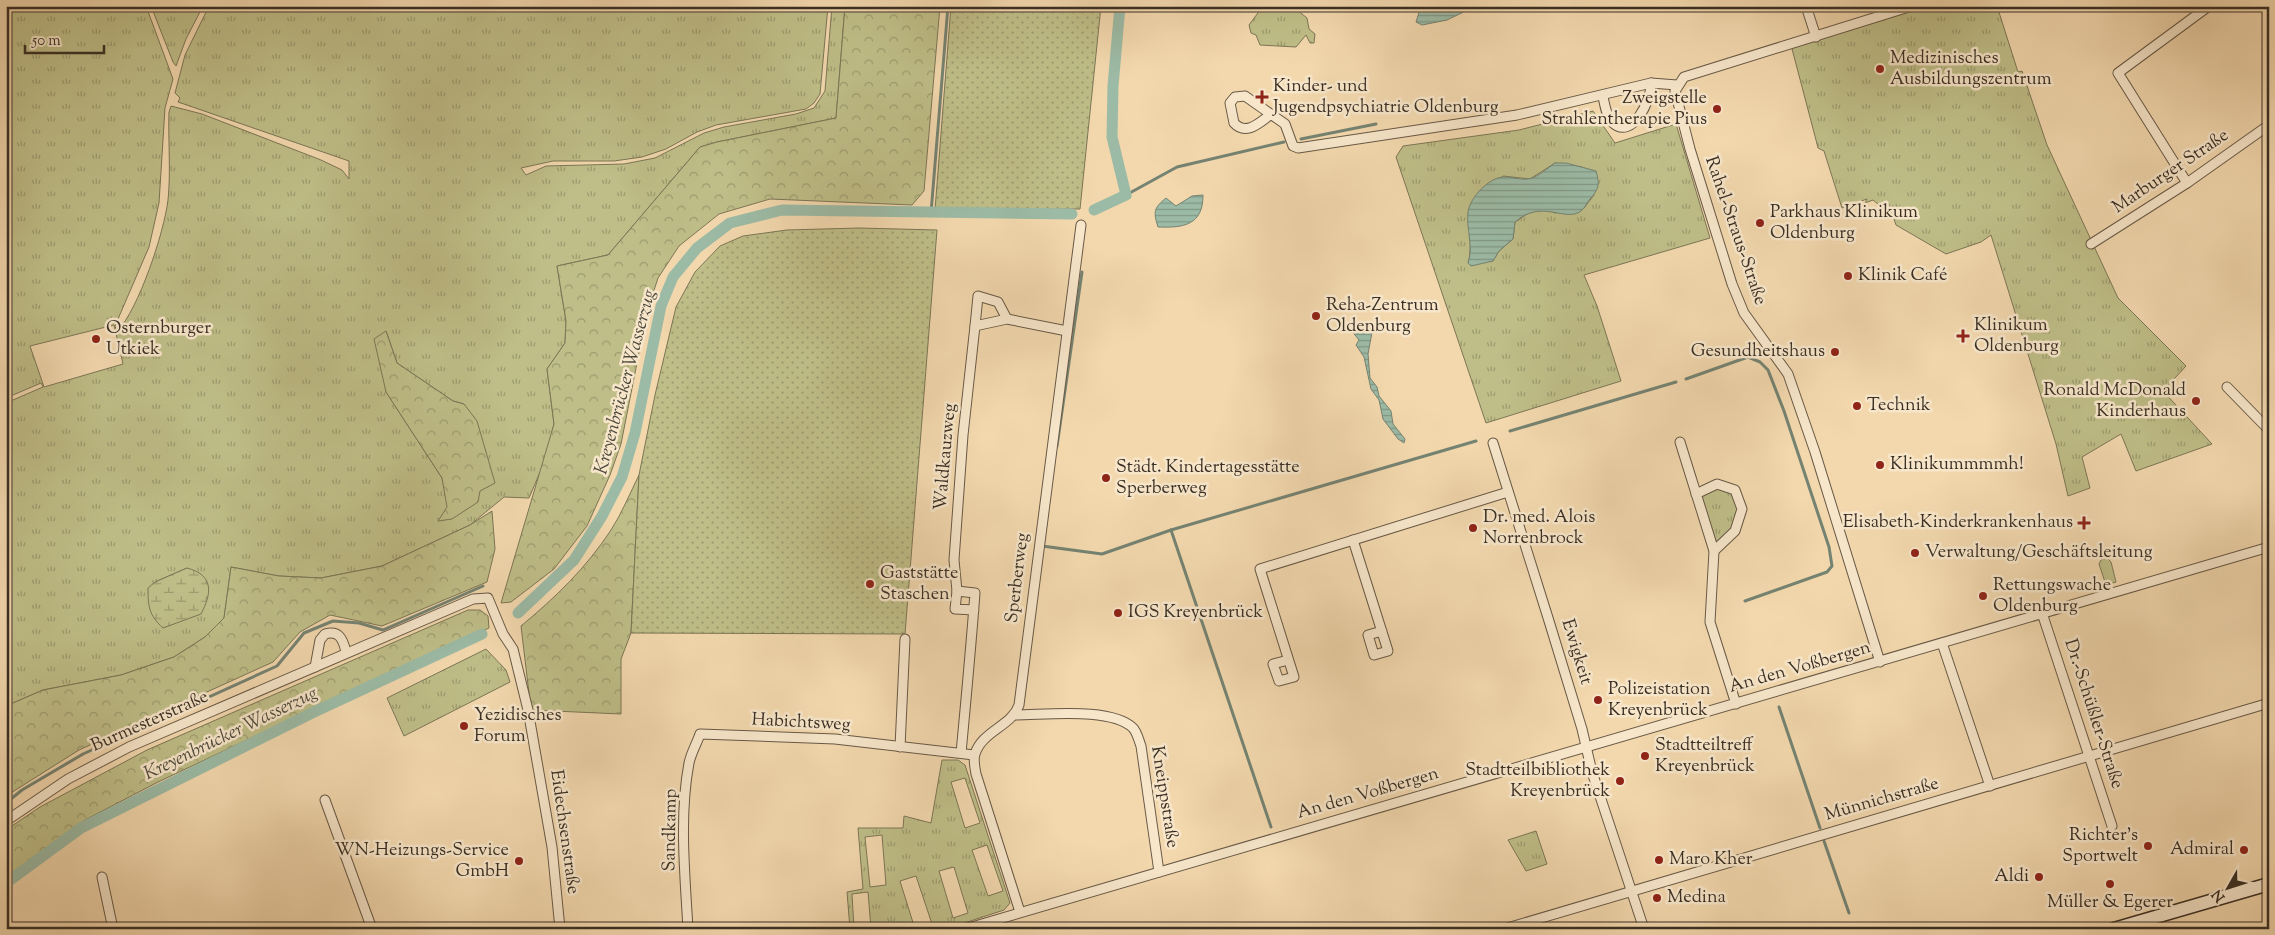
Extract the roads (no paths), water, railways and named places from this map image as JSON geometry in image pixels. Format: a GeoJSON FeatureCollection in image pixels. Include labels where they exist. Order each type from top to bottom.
{"type":"FeatureCollection","features":[{"type":"Feature","properties":{"kind":"main road"},"geometry":{"type":"LineString","coordinates":[[2114,929],[2269,884]]}},
{"type":"Feature","properties":{"kind":"street"},"geometry":{"type":"LineString","coordinates":[[1806,6],[1816,37]]}},
{"type":"Feature","properties":{"kind":"street"},"geometry":{"type":"LineString","coordinates":[[1270,114],[1250,128],[1243,129],[1234,123],[1230,104],[1235,96],[1242,95],[1285,124],[1293,146],[1298,148],[1517,115],[1651,83],[1677,85],[1684,77],[1912,6]]}},
{"type":"Feature","properties":{"kind":"street"},"geometry":{"type":"LineString","coordinates":[[2187,183],[2118,74],[2209,6]]}},
{"type":"Feature","properties":{"kind":"street"},"geometry":{"type":"LineString","coordinates":[[1603,96],[1608,117],[1619,127],[1626,126],[1633,123],[1642,113],[1652,91],[1651,83]]}},
{"type":"Feature","properties":{"kind":"street","name":"Rahel-Straus-Straße"},"geometry":{"type":"LineString","coordinates":[[1677,85],[1676,97],[1686,135],[1732,284],[1744,313],[1788,374],[1815,452],[1880,662]]}},
{"type":"Feature","properties":{"kind":"street","name":"Marburger Straße"},"geometry":{"type":"LineString","coordinates":[[2091,244],[2187,183],[2269,125]]}},
{"type":"Feature","properties":{"kind":"street","name":"Sperberweg"},"geometry":{"type":"LineString","coordinates":[[1016,715],[1019,705],[1081,225]]}},
{"type":"Feature","properties":{"kind":"street","name":"Waldkauzweg"},"geometry":{"type":"LineString","coordinates":[[974,610],[955,609],[957,591],[954,560],[963,435],[978,296],[998,302],[1007,320]]}},
{"type":"Feature","properties":{"kind":"street"},"geometry":{"type":"LineString","coordinates":[[975,326],[983,322],[1007,320],[1067,331]]}},
{"type":"Feature","properties":{"kind":"street"},"geometry":{"type":"LineString","coordinates":[[2227,387],[2269,430]]}},
{"type":"Feature","properties":{"kind":"street"},"geometry":{"type":"LineString","coordinates":[[1680,442],[1714,551],[1710,622],[1736,704]]}},
{"type":"Feature","properties":{"kind":"street","name":"Ewigkeit"},"geometry":{"type":"LineString","coordinates":[[1493,443],[1549,621],[1592,772],[1644,929]]}},
{"type":"Feature","properties":{"kind":"street"},"geometry":{"type":"LineString","coordinates":[[1696,494],[1717,484],[1735,490],[1742,509],[1735,531],[1714,551]]}},
{"type":"Feature","properties":{"kind":"street"},"geometry":{"type":"LineString","coordinates":[[1288,660],[1260,568],[1508,492]]}},
{"type":"Feature","properties":{"kind":"street"},"geometry":{"type":"LineString","coordinates":[[1353,540],[1382,631]]}},
{"type":"Feature","properties":{"kind":"street","name":"An den Voßbergen"},"geometry":{"type":"LineString","coordinates":[[965,929],[2269,547]]}},
{"type":"Feature","properties":{"kind":"street"},"geometry":{"type":"LineString","coordinates":[[957,591],[975,593],[961,753]]}},
{"type":"Feature","properties":{"kind":"street","name":"Burmesterstraße"},"geometry":{"type":"LineString","coordinates":[[6,821],[68,779],[129,747],[346,652],[473,599],[488,598]]}},
{"type":"Feature","properties":{"kind":"street","name":"Eidechsenstraße"},"geometry":{"type":"LineString","coordinates":[[488,598],[503,634],[513,649],[528,710],[552,847],[560,929]]}},
{"type":"Feature","properties":{"kind":"street","name":"Dr.-Schüßler-Straße"},"geometry":{"type":"LineString","coordinates":[[2042,613],[2112,826]]}},
{"type":"Feature","properties":{"kind":"street"},"geometry":{"type":"LineString","coordinates":[[315,667],[320,640],[324,634],[332,632],[338,634],[344,641],[346,652]]}},
{"type":"Feature","properties":{"kind":"street"},"geometry":{"type":"LineString","coordinates":[[900,746],[905,639]]}},
{"type":"Feature","properties":{"kind":"street"},"geometry":{"type":"LineString","coordinates":[[1942,643],[1990,786]]}},
{"type":"Feature","properties":{"kind":"street","name":"Münnichstraße"},"geometry":{"type":"LineString","coordinates":[[1504,929],[2269,703]]}},
{"type":"Feature","properties":{"kind":"street"},"geometry":{"type":"LineString","coordinates":[[1016,715],[994,729],[985,738],[974,755],[976,774],[1020,912]]}},
{"type":"Feature","properties":{"kind":"street","name":"Kneippstraße"},"geometry":{"type":"LineString","coordinates":[[1016,715],[1101,715],[1120,719],[1135,730],[1141,746],[1159,872]]}},
{"type":"Feature","properties":{"kind":"street","name":"Habichtsweg"},"geometry":{"type":"LineString","coordinates":[[700,734],[835,739],[974,755]]}},
{"type":"Feature","properties":{"kind":"street","name":"Sandkamp"},"geometry":{"type":"LineString","coordinates":[[688,929],[685,827],[687,788],[690,762],[700,734]]}},
{"type":"Feature","properties":{"kind":"street"},"geometry":{"type":"LineString","coordinates":[[325,800],[372,929]]}},
{"type":"Feature","properties":{"kind":"street"},"geometry":{"type":"LineString","coordinates":[[102,877],[113,929]]}},
{"type":"Feature","properties":{"kind":"waterway"},"geometry":{"type":"LineString","coordinates":[[931,213],[948,6]]}},
{"type":"Feature","properties":{"kind":"waterway","name":"Kreyenbrücker Wasserzug"},"geometry":{"type":"LineString","coordinates":[[1094,210],[1126,195],[1112,137],[1113,86],[1120,6]]}},
{"type":"Feature","properties":{"kind":"waterway"},"geometry":{"type":"LineString","coordinates":[[1301,139],[1376,124]]}},
{"type":"Feature","properties":{"kind":"waterway"},"geometry":{"type":"LineString","coordinates":[[1126,195],[1177,167],[1284,142]]}},
{"type":"Feature","properties":{"kind":"waterway","name":"Kreyenbrücker Wasserzug"},"geometry":{"type":"LineString","coordinates":[[518,613],[574,560],[602,516],[622,477],[635,433],[661,306],[673,277],[697,248],[730,223],[782,210],[1072,214]]}},
{"type":"Feature","properties":{"kind":"waterway"},"geometry":{"type":"LineString","coordinates":[[1057,446],[1082,272]]}},
{"type":"Feature","properties":{"kind":"waterway"},"geometry":{"type":"LineString","coordinates":[[1686,379],[1748,357],[1760,362],[1768,370],[1784,411],[1829,547],[1832,566],[1827,572],[1745,601]]}},
{"type":"Feature","properties":{"kind":"waterway"},"geometry":{"type":"LineString","coordinates":[[1510,431],[1676,382]]}},
{"type":"Feature","properties":{"kind":"waterway"},"geometry":{"type":"LineString","coordinates":[[1171,530],[1476,441]]}},
{"type":"Feature","properties":{"kind":"waterway"},"geometry":{"type":"LineString","coordinates":[[1042,546],[1102,554],[1171,530],[1271,827]]}},
{"type":"Feature","properties":{"kind":"waterway"},"geometry":{"type":"LineString","coordinates":[[6,803],[22,790],[83,754],[277,666],[304,633],[333,621],[359,623],[383,630],[483,586]]}},
{"type":"Feature","properties":{"kind":"waterway","name":"Kreyenbrücker Wasserzug"},"geometry":{"type":"LineString","coordinates":[[6,883],[81,828],[312,713],[482,634]]}},
{"type":"Feature","properties":{"kind":"waterway"},"geometry":{"type":"LineString","coordinates":[[1779,707],[1820,828]]}},
{"type":"Feature","properties":{"kind":"waterway"},"geometry":{"type":"LineString","coordinates":[[1824,841],[1849,913]]}},
{"type":"Feature","properties":{"kind":"place","name":"Medizinisches Ausbildungszentrum"},"geometry":{"type":"Point","coordinates":[1880,69]}},
{"type":"Feature","properties":{"kind":"place","name":"Kinder- und Jugendpsychiatrie Oldenburg"},"geometry":{"type":"Point","coordinates":[1262,97]}},
{"type":"Feature","properties":{"kind":"place","name":"Zweigstelle Strahlentherapie Pius"},"geometry":{"type":"Point","coordinates":[1717,109]}},
{"type":"Feature","properties":{"kind":"place","name":"Parkhaus Klinikum Oldenburg"},"geometry":{"type":"Point","coordinates":[1760,223]}},
{"type":"Feature","properties":{"kind":"place","name":"Klinik Café"},"geometry":{"type":"Point","coordinates":[1848,276]}},
{"type":"Feature","properties":{"kind":"place","name":"Reha-Zentrum Oldenburg"},"geometry":{"type":"Point","coordinates":[1316,316]}},
{"type":"Feature","properties":{"kind":"place","name":"Klinikum Oldenburg"},"geometry":{"type":"Point","coordinates":[1963,336]}},
{"type":"Feature","properties":{"kind":"place","name":"Osternburger Utkiek"},"geometry":{"type":"Point","coordinates":[96,339]}},
{"type":"Feature","properties":{"kind":"place","name":"Gesundheitshaus"},"geometry":{"type":"Point","coordinates":[1835,352]}},
{"type":"Feature","properties":{"kind":"place","name":"Ronald McDonald Kinderhaus"},"geometry":{"type":"Point","coordinates":[2196,401]}},
{"type":"Feature","properties":{"kind":"place","name":"Technik"},"geometry":{"type":"Point","coordinates":[1857,406]}},
{"type":"Feature","properties":{"kind":"place","name":"Klinikummmmh!"},"geometry":{"type":"Point","coordinates":[1880,465]}},
{"type":"Feature","properties":{"kind":"place","name":"Städt. Kindertagesstätte Sperberweg"},"geometry":{"type":"Point","coordinates":[1106,478]}},
{"type":"Feature","properties":{"kind":"place","name":"Elisabeth-Kinderkrankenhaus"},"geometry":{"type":"Point","coordinates":[2084,523]}},
{"type":"Feature","properties":{"kind":"place","name":"Dr. med. Alois Norrenbrock"},"geometry":{"type":"Point","coordinates":[1473,528]}},
{"type":"Feature","properties":{"kind":"place","name":"Verwaltung/Geschäftsleitung"},"geometry":{"type":"Point","coordinates":[1915,553]}},
{"type":"Feature","properties":{"kind":"place","name":"Gaststätte Staschen"},"geometry":{"type":"Point","coordinates":[870,584]}},
{"type":"Feature","properties":{"kind":"place","name":"Rettungswache Oldenburg"},"geometry":{"type":"Point","coordinates":[1983,596]}},
{"type":"Feature","properties":{"kind":"place","name":"IGS Kreyenbrück"},"geometry":{"type":"Point","coordinates":[1118,613]}},
{"type":"Feature","properties":{"kind":"place","name":"Polizeistation Kreyenbrück"},"geometry":{"type":"Point","coordinates":[1598,700]}},
{"type":"Feature","properties":{"kind":"place","name":"Yezidisches Forum"},"geometry":{"type":"Point","coordinates":[464,726]}},
{"type":"Feature","properties":{"kind":"place","name":"Stadtteiltreff Kreyenbrück"},"geometry":{"type":"Point","coordinates":[1645,756]}},
{"type":"Feature","properties":{"kind":"place","name":"Stadtteilbibliothek Kreyenbrück"},"geometry":{"type":"Point","coordinates":[1620,781]}},
{"type":"Feature","properties":{"kind":"place","name":"Richter's Sportwelt"},"geometry":{"type":"Point","coordinates":[2148,846]}},
{"type":"Feature","properties":{"kind":"place","name":"Admiral"},"geometry":{"type":"Point","coordinates":[2244,850]}},
{"type":"Feature","properties":{"kind":"place","name":"Maro Kher"},"geometry":{"type":"Point","coordinates":[1659,860]}},
{"type":"Feature","properties":{"kind":"place","name":"WN-Heizungs-Service GmbH"},"geometry":{"type":"Point","coordinates":[519,861]}},
{"type":"Feature","properties":{"kind":"place","name":"Aldi"},"geometry":{"type":"Point","coordinates":[2039,877]}},
{"type":"Feature","properties":{"kind":"place","name":"Müller & Egerer"},"geometry":{"type":"Point","coordinates":[2110,884]}},
{"type":"Feature","properties":{"kind":"place","name":"Medina"},"geometry":{"type":"Point","coordinates":[1657,898]}}]}
